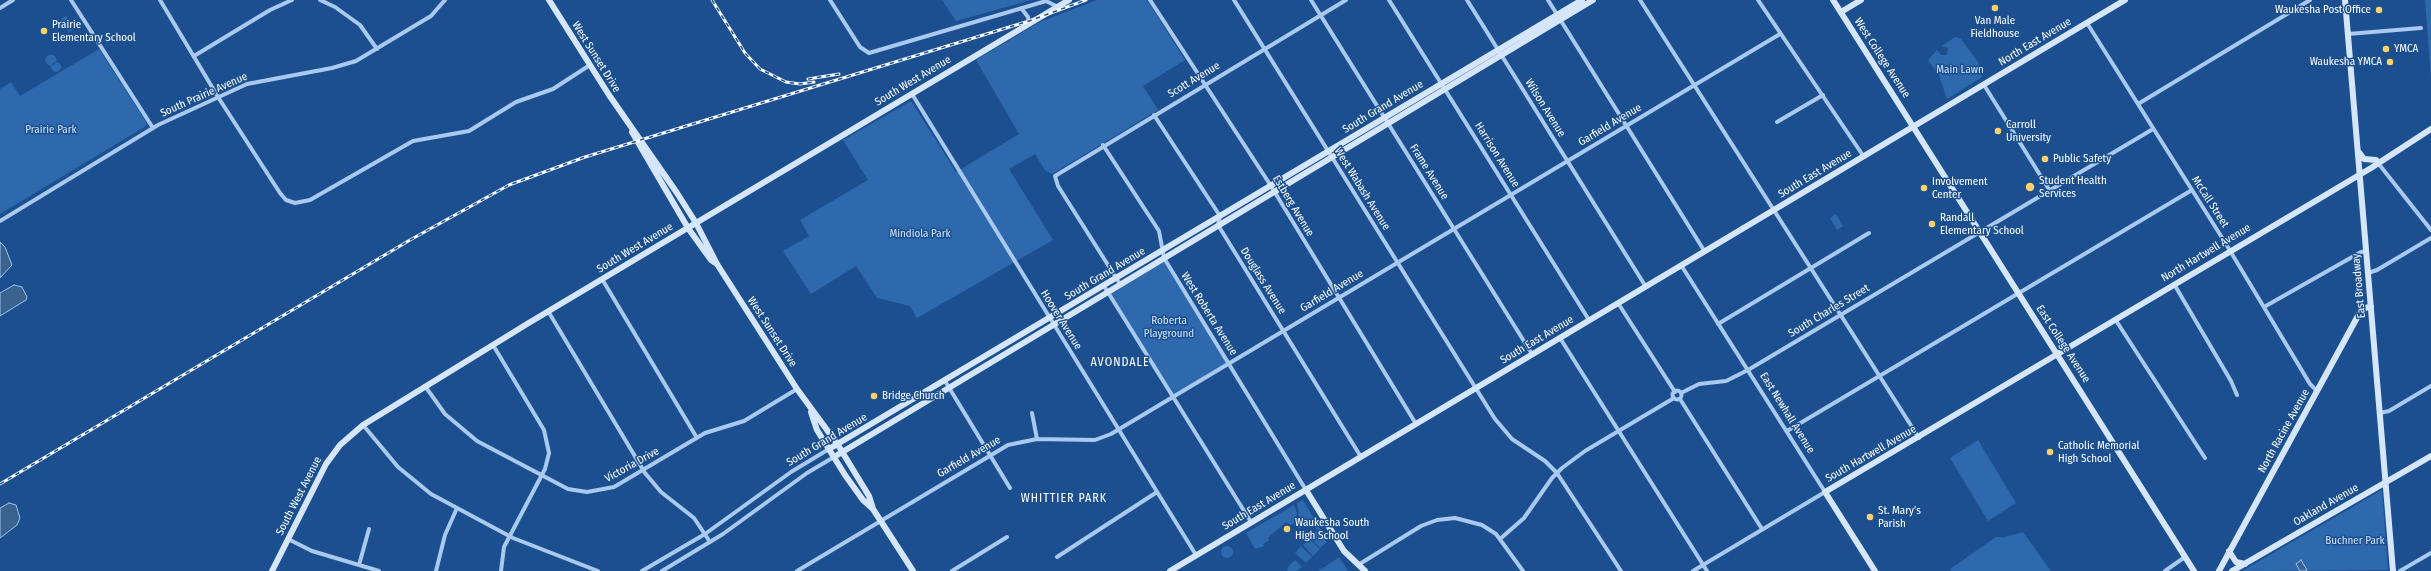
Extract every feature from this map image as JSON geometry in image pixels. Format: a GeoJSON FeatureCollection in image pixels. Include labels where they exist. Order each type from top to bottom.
{"type":"FeatureCollection","features":[{"type":"Feature","properties":{"kind":"street"},"geometry":{"type":"LineString","coordinates":[[0,8],[13,0]]}},
{"type":"Feature","properties":{"kind":"street"},"geometry":{"type":"LineString","coordinates":[[71,0],[153,128]]}},
{"type":"Feature","properties":{"kind":"street"},"geometry":{"type":"LineString","coordinates":[[160,0],[218,97],[280,193],[286,200],[293,203],[310,200],[413,141],[469,131],[516,102],[553,89],[590,65]]}},
{"type":"Feature","properties":{"kind":"street"},"geometry":{"type":"LineString","coordinates":[[194,56],[270,10],[292,0]]}},
{"type":"Feature","properties":{"kind":"street"},"geometry":{"type":"LineString","coordinates":[[320,0],[335,7],[360,25],[377,49]]}},
{"type":"Feature","properties":{"kind":"street","name":"South Prairie Avenue"},"geometry":{"type":"LineString","coordinates":[[0,220],[153,128],[218,97],[257,81],[344,65],[377,49],[431,16],[445,0]]}},
{"type":"Feature","properties":{"kind":"street","name":"West Sunset Drive"},"geometry":{"type":"LineString","coordinates":[[549,0],[628,123],[696,223],[717,264],[797,389],[811,410],[825,425],[838,445],[869,496],[873,509],[913,571]]}},
{"type":"Feature","properties":{"kind":"street"},"geometry":{"type":"LineString","coordinates":[[830,0],[860,47],[869,53],[1046,1],[1058,7]]}},
{"type":"Feature","properties":{"kind":"street","name":"South West Avenue"},"geometry":{"type":"LineString","coordinates":[[272,571],[326,464],[340,445],[363,425],[548,311],[1069,0]]}},
{"type":"Feature","properties":{"kind":"street","name":"Estberg Avenue"},"geometry":{"type":"LineString","coordinates":[[1150,0],[1271,186],[1416,424]]}},
{"type":"Feature","properties":{"kind":"street","name":"West Wabash Avenue"},"geometry":{"type":"LineString","coordinates":[[1234,0],[1475,388],[1508,436],[1545,461],[1557,473],[1621,571]]}},
{"type":"Feature","properties":{"kind":"street","name":"Frame Avenue"},"geometry":{"type":"LineString","coordinates":[[1311,0],[1532,354]]}},
{"type":"Feature","properties":{"kind":"street","name":"Scott Avenue"},"geometry":{"type":"LineString","coordinates":[[1119,281],[1054,178],[1058,173],[1346,0]]}},
{"type":"Feature","properties":{"kind":"street","name":"Harrison Avenue"},"geometry":{"type":"LineString","coordinates":[[1389,0],[1589,320]]}},
{"type":"Feature","properties":{"kind":"street","name":"Wilson Avenue"},"geometry":{"type":"LineString","coordinates":[[1467,0],[1646,286]]}},
{"type":"Feature","properties":{"kind":"street"},"geometry":{"type":"LineString","coordinates":[[1548,0],[1705,252]]}},
{"type":"Feature","properties":{"kind":"street","name":"South Grand Avenue"},"geometry":{"type":"LineString","coordinates":[[1559,17],[1582,0]]}},
{"type":"Feature","properties":{"kind":"street","name":"South Grand Avenue"},"geometry":{"type":"LineString","coordinates":[[1119,281],[1163,250],[1220,216],[1330,154],[1559,17],[1593,0]]}},
{"type":"Feature","properties":{"kind":"street"},"geometry":{"type":"LineString","coordinates":[[1640,0],[1919,438]]}},
{"type":"Feature","properties":{"kind":"street"},"geometry":{"type":"LineString","coordinates":[[1758,0],[1864,156]]}},
{"type":"Feature","properties":{"kind":"street","name":"West College Avenue"},"geometry":{"type":"LineString","coordinates":[[1833,0],[1915,126]]}},
{"type":"Feature","properties":{"kind":"street"},"geometry":{"type":"LineString","coordinates":[[1841,12],[1861,0]]}},
{"type":"Feature","properties":{"kind":"street","name":"North East Avenue"},"geometry":{"type":"LineString","coordinates":[[1915,126],[2125,0]]}},
{"type":"Feature","properties":{"kind":"street"},"geometry":{"type":"LineString","coordinates":[[2138,104],[2310,0]]}},
{"type":"Feature","properties":{"kind":"street","name":"East Broadway"},"geometry":{"type":"LineString","coordinates":[[2345,0],[2367,251],[2392,571]]}},
{"type":"Feature","properties":{"kind":"street"},"geometry":{"type":"LineString","coordinates":[[1021,8],[1028,15],[1028,24]]}},
{"type":"Feature","properties":{"kind":"street","name":"McCall Street"},"geometry":{"type":"LineString","coordinates":[[2087,23],[2230,250],[2310,384],[2317,391]]}},
{"type":"Feature","properties":{"kind":"street"},"geometry":{"type":"LineString","coordinates":[[2348,34],[2421,28]]}},
{"type":"Feature","properties":{"kind":"street","name":"Garfield Avenue"},"geometry":{"type":"LineString","coordinates":[[797,571],[990,454],[1015,442],[1037,439],[1095,440],[1118,430],[1780,34]]}},
{"type":"Feature","properties":{"kind":"street"},"geometry":{"type":"LineString","coordinates":[[1984,85],[2050,191]]}},
{"type":"Feature","properties":{"kind":"street","name":"Hoover Avenue"},"geometry":{"type":"LineString","coordinates":[[912,94],[1196,555]]}},
{"type":"Feature","properties":{"kind":"street"},"geometry":{"type":"LineString","coordinates":[[1777,122],[1823,95]]}},
{"type":"Feature","properties":{"kind":"street"},"geometry":{"type":"LineString","coordinates":[[1154,115],[1220,216],[1218,225]]}},
{"type":"Feature","properties":{"kind":"street","name":"West Sunset Drive"},"geometry":{"type":"LineString","coordinates":[[628,123],[643,155],[688,228],[711,260],[717,264]]}},
{"type":"Feature","properties":{"kind":"street","name":"South East Avenue"},"geometry":{"type":"LineString","coordinates":[[1170,571],[1915,126]]}},
{"type":"Feature","properties":{"kind":"street","name":"East College Avenue"},"geometry":{"type":"LineString","coordinates":[[1915,126],[2018,293],[2194,571]]}},
{"type":"Feature","properties":{"kind":"street","name":"South Charles Street"},"geometry":{"type":"LineString","coordinates":[[1681,393],[1699,384],[1726,381],[1748,370],[2153,129]]}},
{"type":"Feature","properties":{"kind":"street","name":"North Hartwell Avenue"},"geometry":{"type":"LineString","coordinates":[[2058,354],[2366,170],[2431,129]]}},
{"type":"Feature","properties":{"kind":"street","name":"West Roberta Avenue"},"geometry":{"type":"LineString","coordinates":[[1103,145],[1159,231],[1164,258],[1306,490]]}},
{"type":"Feature","properties":{"kind":"street"},"geometry":{"type":"LineString","coordinates":[[2358,149],[2364,159],[2377,162],[2431,230]]}},
{"type":"Feature","properties":{"kind":"street","name":"South Grand Avenue"},"geometry":{"type":"LineString","coordinates":[[642,571],[705,534],[791,472],[1049,318],[1164,258],[1274,192],[1330,154]]}},
{"type":"Feature","properties":{"kind":"street"},"geometry":{"type":"LineString","coordinates":[[1787,431],[2192,190]]}},
{"type":"Feature","properties":{"kind":"street","name":"Douglass Avenue"},"geometry":{"type":"LineString","coordinates":[[1218,225],[1361,457]]}},
{"type":"Feature","properties":{"kind":"street"},"geometry":{"type":"LineString","coordinates":[[1718,324],[1869,234]]}},
{"type":"Feature","properties":{"kind":"street"},"geometry":{"type":"LineString","coordinates":[[2368,273],[2377,270],[2431,238]]}},
{"type":"Feature","properties":{"kind":"street"},"geometry":{"type":"LineString","coordinates":[[2264,307],[2361,252],[2367,251]]}},
{"type":"Feature","properties":{"kind":"street","name":"East Newhall Avenue"},"geometry":{"type":"LineString","coordinates":[[1681,265],[1875,571]]}},
{"type":"Feature","properties":{"kind":"street"},"geometry":{"type":"LineString","coordinates":[[602,280],[698,438]]}},
{"type":"Feature","properties":{"kind":"street"},"geometry":{"type":"LineString","coordinates":[[2174,284],[2231,381],[2237,395]]}},
{"type":"Feature","properties":{"kind":"street"},"geometry":{"type":"LineString","coordinates":[[1106,288],[1251,522]]}},
{"type":"Feature","properties":{"kind":"street","name":"South Grand Avenue"},"geometry":{"type":"LineString","coordinates":[[662,571],[710,542],[807,473],[1053,324],[1106,288]]}},
{"type":"Feature","properties":{"kind":"street"},"geometry":{"type":"LineString","coordinates":[[1618,303],[1675,392],[1674,398]]}},
{"type":"Feature","properties":{"kind":"street","name":"North Racine Avenue"},"geometry":{"type":"LineString","coordinates":[[2219,571],[2359,314],[2363,309],[2371,306]]}},
{"type":"Feature","properties":{"kind":"street"},"geometry":{"type":"LineString","coordinates":[[548,311],[643,470],[661,492],[694,518],[710,542]]}},
{"type":"Feature","properties":{"kind":"street"},"geometry":{"type":"LineString","coordinates":[[2116,319],[2205,458]]}},
{"type":"Feature","properties":{"kind":"street"},"geometry":{"type":"LineString","coordinates":[[1560,338],[1707,571]]}},
{"type":"Feature","properties":{"kind":"street"},"geometry":{"type":"LineString","coordinates":[[493,345],[547,435],[549,456],[541,475],[509,536],[502,555],[501,571]]}},
{"type":"Feature","properties":{"kind":"street"},"geometry":{"type":"LineString","coordinates":[[997,349],[1001,356]]}},
{"type":"Feature","properties":{"kind":"street","name":"South Hartwell Avenue"},"geometry":{"type":"LineString","coordinates":[[1693,571],[2058,354]]}},
{"type":"Feature","properties":{"kind":"street"},"geometry":{"type":"LineString","coordinates":[[945,381],[1010,488]]}},
{"type":"Feature","properties":{"kind":"street","name":"Victoria Drive"},"geometry":{"type":"LineString","coordinates":[[425,386],[438,406],[458,427],[477,441],[568,489],[587,492],[610,489],[698,438],[715,429],[744,421],[797,389]]}},
{"type":"Feature","properties":{"kind":"street"},"geometry":{"type":"LineString","coordinates":[[2380,414],[2389,411],[2431,386]]}},
{"type":"Feature","properties":{"kind":"street"},"geometry":{"type":"LineString","coordinates":[[1675,392],[1681,393],[1680,399],[1762,530]]}},
{"type":"Feature","properties":{"kind":"street"},"geometry":{"type":"LineString","coordinates":[[1500,539],[1524,518],[1557,473],[1573,459],[1674,398],[1680,399]]}},
{"type":"Feature","properties":{"kind":"street","name":"West Sunset Drive"},"geometry":{"type":"LineString","coordinates":[[811,410],[817,430],[863,500],[873,509]]}},
{"type":"Feature","properties":{"kind":"street"},"geometry":{"type":"LineString","coordinates":[[892,413],[896,419]]}},
{"type":"Feature","properties":{"kind":"street"},"geometry":{"type":"LineString","coordinates":[[1032,413],[1037,439]]}},
{"type":"Feature","properties":{"kind":"street"},"geometry":{"type":"LineString","coordinates":[[363,425],[388,457],[413,480],[457,508],[532,547],[598,571]]}},
{"type":"Feature","properties":{"kind":"street"},"geometry":{"type":"LineString","coordinates":[[862,431],[866,437]]}},
{"type":"Feature","properties":{"kind":"street","name":"Oakland Avenue"},"geometry":{"type":"LineString","coordinates":[[2232,571],[2431,456]]}},
{"type":"Feature","properties":{"kind":"street"},"geometry":{"type":"LineString","coordinates":[[1306,490],[1344,551],[1365,571]]}},
{"type":"Feature","properties":{"kind":"street"},"geometry":{"type":"LineString","coordinates":[[1057,557],[1157,492]]}},
{"type":"Feature","properties":{"kind":"street"},"geometry":{"type":"LineString","coordinates":[[436,571],[445,535],[457,508]]}},
{"type":"Feature","properties":{"kind":"street"},"geometry":{"type":"LineString","coordinates":[[1358,565],[1421,526],[1443,519],[1464,519],[1488,528],[1500,539],[1523,571]]}},
{"type":"Feature","properties":{"kind":"street"},"geometry":{"type":"LineString","coordinates":[[359,565],[369,529]]}},
{"type":"Feature","properties":{"kind":"street"},"geometry":{"type":"LineString","coordinates":[[952,571],[1007,537]]}},
{"type":"Feature","properties":{"kind":"street"},"geometry":{"type":"LineString","coordinates":[[288,539],[312,551],[379,571]]}},
{"type":"Feature","properties":{"kind":"street"},"geometry":{"type":"LineString","coordinates":[[2229,551],[2236,562],[2245,564]]}},
{"type":"Feature","properties":{"kind":"street"},"geometry":{"type":"LineString","coordinates":[[2400,571],[2431,553]]}},
{"type":"Feature","properties":{"kind":"street"},"geometry":{"type":"LineString","coordinates":[[2165,571],[2185,557]]}},
{"type":"Feature","properties":{"kind":"green space"},"geometry":{"type":"Polygon","coordinates":[[[942,0],[1031,0],[956,21],[942,0]]]}},
{"type":"Feature","properties":{"kind":"green space","name":"Mindiola Park"},"geometry":{"type":"Polygon","coordinates":[[[1097,0],[1147,0],[1185,60],[1143,86],[1158,110],[1052,174],[1045,170],[1035,154],[1009,169],[1053,240],[917,318],[910,306],[877,298],[856,266],[811,294],[783,251],[809,236],[800,220],[868,180],[843,140],[911,101],[956,172],[1019,134],[976,60],[1040,22],[1097,0]]]}},
{"type":"Feature","properties":{"kind":"green space"},"geometry":{"type":"Polygon","coordinates":[[[2425,0],[2431,0],[2431,78],[2425,0]]]}},
{"type":"Feature","properties":{"kind":"green space"},"geometry":{"type":"Polygon","coordinates":[[[66,16],[74,29],[69,32],[61,19],[66,16]]]}},
{"type":"Feature","properties":{"kind":"green space","name":"Main Lawn"},"geometry":{"type":"Polygon","coordinates":[[[1955,37],[1961,39],[1978,62],[1982,77],[1947,99],[1939,75],[1928,60],[1937,50],[1941,55],[1947,55],[1948,48],[1942,46],[1955,37]]]}},
{"type":"Feature","properties":{"kind":"green space","name":"Prairie Park"},"geometry":{"type":"Polygon","coordinates":[[[99,49],[146,122],[146,126],[0,214],[0,89],[11,82],[20,96],[99,49]]]}},
{"type":"Feature","properties":{"kind":"green space"},"geometry":{"type":"Polygon","coordinates":[[[49,55],[53,55],[55,56],[55,64],[49,65],[46,62],[46,58],[49,55]]]}},
{"type":"Feature","properties":{"kind":"green space"},"geometry":{"type":"Polygon","coordinates":[[[54,62],[58,62],[60,63],[60,71],[54,72],[51,69],[51,65],[54,62]]]}},
{"type":"Feature","properties":{"kind":"green space"},"geometry":{"type":"Polygon","coordinates":[[[1836,214],[1843,226],[1837,230],[1830,218],[1836,214]]]}},
{"type":"Feature","properties":{"kind":"green space","name":"Roberta Playground"},"geometry":{"type":"Polygon","coordinates":[[[1164,258],[1229,363],[1174,397],[1108,291],[1164,258]]]}},
{"type":"Feature","properties":{"kind":"green space"},"geometry":{"type":"Polygon","coordinates":[[[1978,440],[2016,503],[1988,521],[1950,458],[1978,440]]]}},
{"type":"Feature","properties":{"kind":"green space","name":"Buchner Park"},"geometry":{"type":"Polygon","coordinates":[[[2382,490],[2388,570],[2242,571],[2382,490]]]}},
{"type":"Feature","properties":{"kind":"green space"},"geometry":{"type":"Polygon","coordinates":[[[1303,500],[1322,532],[1321,533],[1307,520],[1300,528],[1294,526],[1299,517],[1297,503],[1303,500]]]}},
{"type":"Feature","properties":{"kind":"green space"},"geometry":{"type":"Polygon","coordinates":[[[1294,505],[1297,513],[1294,523],[1291,525],[1286,522],[1268,538],[1269,540],[1263,544],[1264,546],[1255,549],[1246,533],[1294,505]]]}},
{"type":"Feature","properties":{"kind":"green space"},"geometry":{"type":"Polygon","coordinates":[[[1316,531],[1327,542],[1320,548],[1310,538],[1316,531]]]}},
{"type":"Feature","properties":{"kind":"green space"},"geometry":{"type":"Polygon","coordinates":[[[2023,532],[2051,571],[1951,571],[1950,569],[1996,537],[2005,537],[2023,532]]]}},
{"type":"Feature","properties":{"kind":"green space"},"geometry":{"type":"Polygon","coordinates":[[[1309,539],[1320,549],[1313,556],[1303,545],[1309,539]]]}},
{"type":"Feature","properties":{"kind":"green space"},"geometry":{"type":"Polygon","coordinates":[[[1225,546],[1229,546],[1233,552],[1229,558],[1225,558],[1221,554],[1221,550],[1225,546]]]}},
{"type":"Feature","properties":{"kind":"green space"},"geometry":{"type":"Polygon","coordinates":[[[1301,546],[1312,557],[1306,563],[1295,553],[1301,546]]]}},
{"type":"Feature","properties":{"kind":"green space"},"geometry":{"type":"Polygon","coordinates":[[[1339,557],[1348,571],[1318,571],[1329,564],[1339,557]]]}},
{"type":"Feature","properties":{"kind":"green space"},"geometry":{"type":"Polygon","coordinates":[[[1295,560],[1302,567],[1296,571],[1288,571],[1287,568],[1295,560]]]}},
{"type":"Feature","properties":{"kind":"shaded area"},"geometry":{"type":"Polygon","coordinates":[[[0,242],[5,247],[12,265],[0,278],[0,242]]]}},
{"type":"Feature","properties":{"kind":"shaded area"},"geometry":{"type":"Polygon","coordinates":[[[14,285],[22,287],[27,297],[26,300],[0,316],[0,293],[14,285]]]}},
{"type":"Feature","properties":{"kind":"shaded area"},"geometry":{"type":"Polygon","coordinates":[[[9,503],[16,505],[20,518],[17,525],[0,538],[0,508],[9,503]]]}},
{"type":"Feature","properties":{"kind":"shaded area"},"geometry":{"type":"Polygon","coordinates":[[[2301,560],[2307,570],[2305,571],[2300,571],[2296,564],[2301,560]]]}},
{"type":"Feature","properties":{"kind":"railway"},"geometry":{"type":"LineString","coordinates":[[712,0],[745,53],[760,69],[786,82],[800,84],[814,82]]}},
{"type":"Feature","properties":{"kind":"railway"},"geometry":{"type":"LineString","coordinates":[[0,484],[410,240],[509,185],[585,157],[1029,21],[1086,0]]}},
{"type":"Feature","properties":{"kind":"railway"},"geometry":{"type":"LineString","coordinates":[[808,79],[839,74]]}},
{"type":"Feature","properties":{"kind":"place","name":"Van Male Fieldhouse"},"geometry":{"type":"Point","coordinates":[1995,8]}},
{"type":"Feature","properties":{"kind":"place","name":"Waukesha Post Office"},"geometry":{"type":"Point","coordinates":[2379,10]}},
{"type":"Feature","properties":{"kind":"place","name":"Prairie Elementary School"},"geometry":{"type":"Point","coordinates":[44,31]}},
{"type":"Feature","properties":{"kind":"place","name":"YMCA"},"geometry":{"type":"Point","coordinates":[2386,49]}},
{"type":"Feature","properties":{"kind":"place","name":"Waukesha YMCA"},"geometry":{"type":"Point","coordinates":[2390,62]}},
{"type":"Feature","properties":{"kind":"place","name":"Carroll University"},"geometry":{"type":"Point","coordinates":[1998,131]}},
{"type":"Feature","properties":{"kind":"place","name":"Public Safety"},"geometry":{"type":"Point","coordinates":[2045,159]}},
{"type":"Feature","properties":{"kind":"place","name":"Student Health Services"},"geometry":{"type":"Point","coordinates":[2030,187]}},
{"type":"Feature","properties":{"kind":"place","name":"Involvement Center"},"geometry":{"type":"Point","coordinates":[1924,188]}},
{"type":"Feature","properties":{"kind":"place","name":"Randall Elementary School"},"geometry":{"type":"Point","coordinates":[1932,224]}},
{"type":"Feature","properties":{"kind":"place","name":"Bridge Church"},"geometry":{"type":"Point","coordinates":[874,396]}},
{"type":"Feature","properties":{"kind":"place","name":"Catholic Memorial High School"},"geometry":{"type":"Point","coordinates":[2050,452]}},
{"type":"Feature","properties":{"kind":"place","name":"St. Mary’s Parish"},"geometry":{"type":"Point","coordinates":[1870,517]}},
{"type":"Feature","properties":{"kind":"place","name":"Waukesha South High School"},"geometry":{"type":"Point","coordinates":[1287,529]}},
{"type":"Feature","properties":{"kind":"district","name":"AVONDALE"},"geometry":{"type":"Point","coordinates":[1120,363]}},
{"type":"Feature","properties":{"kind":"district","name":"WHITTIER PARK"},"geometry":{"type":"Point","coordinates":[1064,499]}}]}
